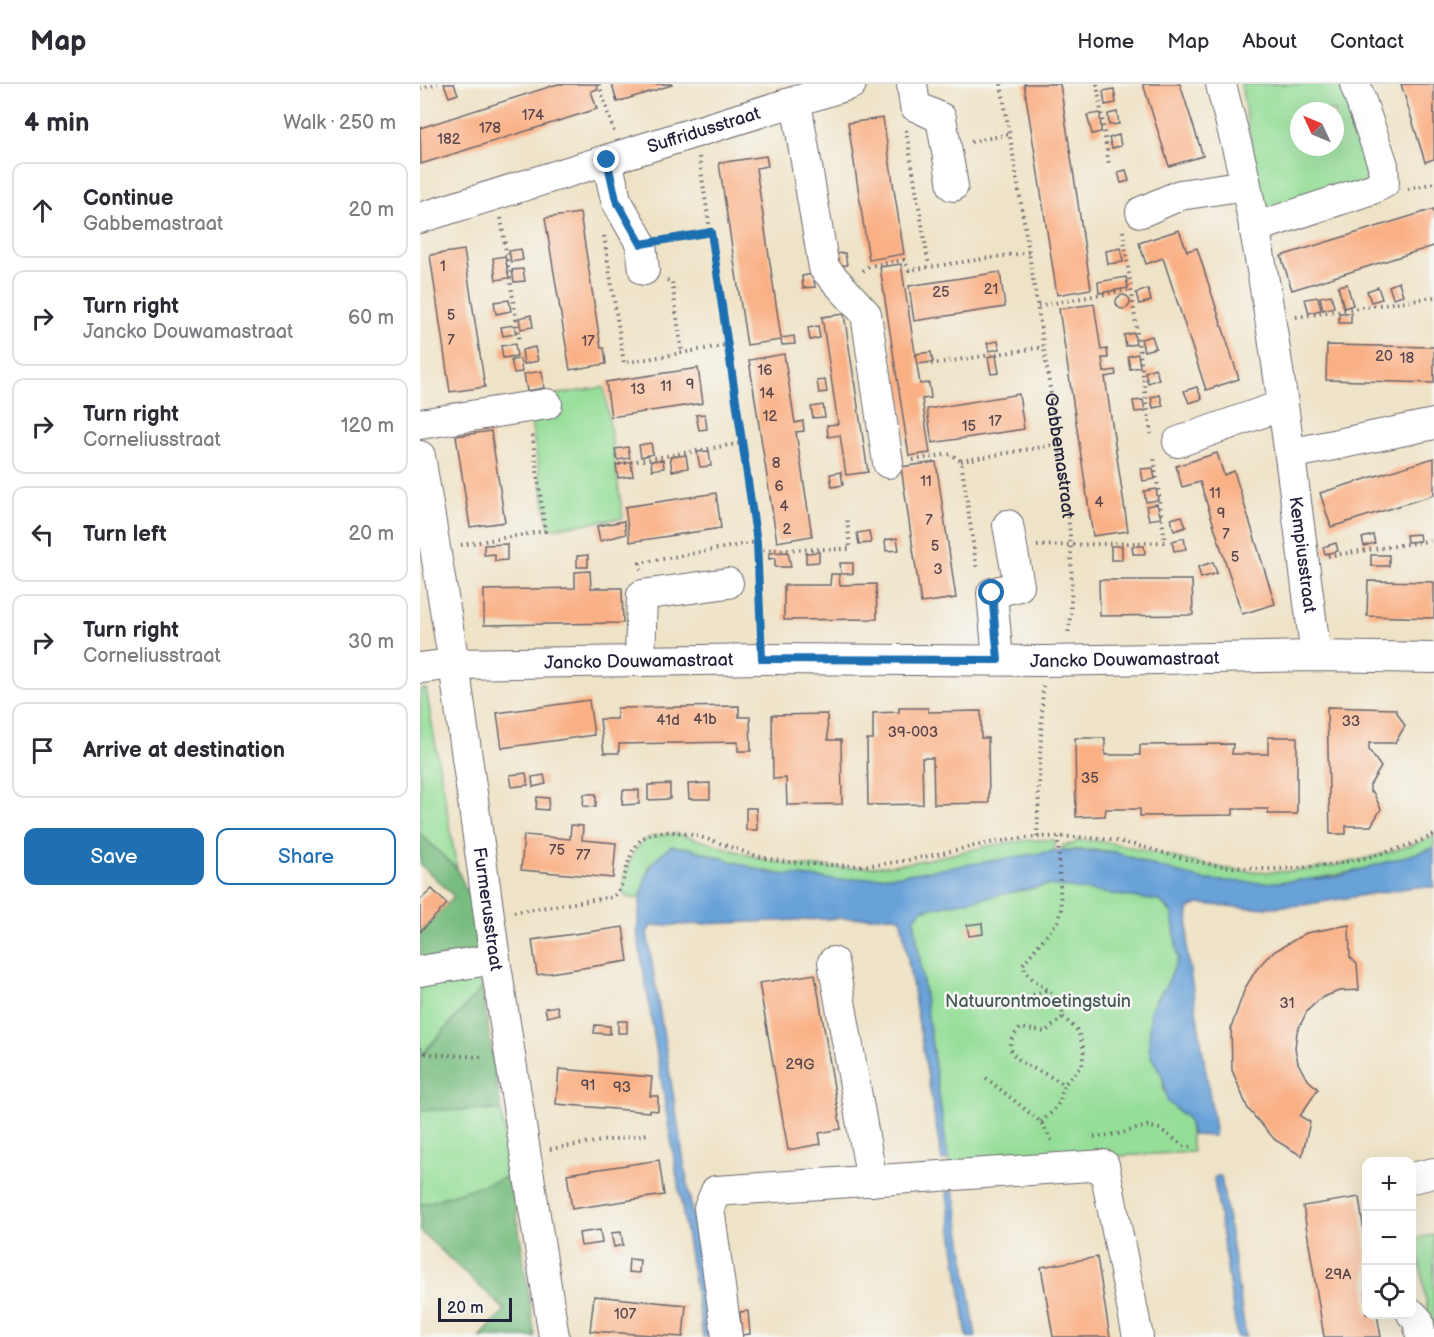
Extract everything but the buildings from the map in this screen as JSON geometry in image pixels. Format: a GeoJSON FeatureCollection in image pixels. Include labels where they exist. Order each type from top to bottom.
{"type":"FeatureCollection","features":[{"type":"Feature","properties":{"kind":"street","name":"Suffridusstraat"},"geometry":{"type":"LineString","coordinates":[[420,218],[851,84]]}},
{"type":"Feature","properties":{"kind":"street","name":"Kempiusstraat"},"geometry":{"type":"LineString","coordinates":[[1221,84],[1246,185],[1254,228],[1283,405],[1316,656]]}},
{"type":"Feature","properties":{"kind":"street"},"geometry":{"type":"LineString","coordinates":[[1254,228],[1384,183],[1383,165],[1355,84]]}},
{"type":"Feature","properties":{"kind":"street"},"geometry":{"type":"LineString","coordinates":[[913,95],[941,118],[953,186]]}},
{"type":"Feature","properties":{"kind":"street"},"geometry":{"type":"LineString","coordinates":[[796,102],[824,268],[866,314],[888,463]]}},
{"type":"Feature","properties":{"kind":"street"},"geometry":{"type":"LineString","coordinates":[[615,158],[616,200],[642,257]]}},
{"type":"Feature","properties":{"kind":"street"},"geometry":{"type":"LineString","coordinates":[[1141,212],[1180,195],[1246,185]]}},
{"type":"Feature","properties":{"kind":"street"},"geometry":{"type":"LineString","coordinates":[[420,424],[538,405]]}},
{"type":"Feature","properties":{"kind":"street"},"geometry":{"type":"LineString","coordinates":[[1161,442],[1283,405]]}},
{"type":"Feature","properties":{"kind":"street"},"geometry":{"type":"LineString","coordinates":[[1290,454],[1434,424]]}},
{"type":"Feature","properties":{"kind":"street","name":"Furmerusstraat"},"geometry":{"type":"LineString","coordinates":[[420,456],[454,664],[495,959],[554,1337]]}},
{"type":"Feature","properties":{"kind":"street"},"geometry":{"type":"LineString","coordinates":[[998,660],[992,593],[1019,586],[1008,525]]}},
{"type":"Feature","properties":{"kind":"street"},"geometry":{"type":"LineString","coordinates":[[640,660],[642,595],[728,583]]}},
{"type":"Feature","properties":{"kind":"street","name":"Jancko Douwamastraat"},"geometry":{"type":"LineString","coordinates":[[454,664],[762,659],[1054,661],[1316,656],[1434,658]]}},
{"type":"Feature","properties":{"kind":"street"},"geometry":{"type":"LineString","coordinates":[[420,668],[454,664]]}},
{"type":"Feature","properties":{"kind":"street"},"geometry":{"type":"LineString","coordinates":[[420,971],[495,959]]}},
{"type":"Feature","properties":{"kind":"street"},"geometry":{"type":"LineString","coordinates":[[833,962],[872,1181]]}},
{"type":"Feature","properties":{"kind":"street"},"geometry":{"type":"LineString","coordinates":[[728,1337],[710,1208],[716,1191],[872,1181],[1049,1157],[1104,1166],[1138,1337]]}},
{"type":"Feature","properties":{"kind":"street"},"geometry":{"type":"LineString","coordinates":[[1416,1177],[1434,1173]]}},
{"type":"Feature","properties":{"kind":"street"},"geometry":{"type":"LineString","coordinates":[[1416,1318],[1421,1337]]}},
{"type":"Feature","properties":{"kind":"street"},"geometry":{"type":"LineString","coordinates":[[1402,1319],[1403,1337]]}},
{"type":"Feature","properties":{"kind":"path"},"geometry":{"type":"LineString","coordinates":[[420,88],[438,84]]}},
{"type":"Feature","properties":{"kind":"path"},"geometry":{"type":"LineString","coordinates":[[599,84],[615,158]]}},
{"type":"Feature","properties":{"kind":"path","name":"Gabbemastraat"},"geometry":{"type":"LineString","coordinates":[[1001,84],[1030,252],[1072,543],[1073,598],[1054,661],[1037,837]]}},
{"type":"Feature","properties":{"kind":"path"},"geometry":{"type":"LineString","coordinates":[[1097,84],[1109,165]]}},
{"type":"Feature","properties":{"kind":"path"},"geometry":{"type":"LineString","coordinates":[[913,95],[904,118],[929,266]]}},
{"type":"Feature","properties":{"kind":"path"},"geometry":{"type":"LineString","coordinates":[[696,133],[757,542],[762,659]]}},
{"type":"Feature","properties":{"kind":"path"},"geometry":{"type":"LineString","coordinates":[[946,146],[1010,134]]}},
{"type":"Feature","properties":{"kind":"path"},"geometry":{"type":"LineString","coordinates":[[498,194],[519,339]]}},
{"type":"Feature","properties":{"kind":"path"},"geometry":{"type":"LineString","coordinates":[[1072,543],[1165,542],[1161,442],[1122,223],[1141,212]]}},
{"type":"Feature","properties":{"kind":"path"},"geometry":{"type":"LineString","coordinates":[[642,257],[711,232]]}},
{"type":"Feature","properties":{"kind":"path"},"geometry":{"type":"LineString","coordinates":[[842,288],[869,266],[904,260],[909,270],[1030,252]]}},
{"type":"Feature","properties":{"kind":"path"},"geometry":{"type":"LineString","coordinates":[[642,257],[672,282],[682,353]]}},
{"type":"Feature","properties":{"kind":"path"},"geometry":{"type":"LineString","coordinates":[[1038,306],[1132,289]]}},
{"type":"Feature","properties":{"kind":"path"},"geometry":{"type":"LineString","coordinates":[[1269,321],[1434,297]]}},
{"type":"Feature","properties":{"kind":"path"},"geometry":{"type":"LineString","coordinates":[[931,364],[1044,347]]}},
{"type":"Feature","properties":{"kind":"path"},"geometry":{"type":"LineString","coordinates":[[434,549],[545,531],[538,405]]}},
{"type":"Feature","properties":{"kind":"path"},"geometry":{"type":"LineString","coordinates":[[619,464],[742,443]]}},
{"type":"Feature","properties":{"kind":"path"},"geometry":{"type":"LineString","coordinates":[[888,463],[951,454],[961,461],[1059,444]]}},
{"type":"Feature","properties":{"kind":"path"},"geometry":{"type":"LineString","coordinates":[[961,461],[979,586],[992,593]]}},
{"type":"Feature","properties":{"kind":"path"},"geometry":{"type":"LineString","coordinates":[[757,550],[850,549],[847,517]]}},
{"type":"Feature","properties":{"kind":"path"},"geometry":{"type":"LineString","coordinates":[[1303,560],[1434,540]]}},
{"type":"Feature","properties":{"kind":"path"},"geometry":{"type":"LineString","coordinates":[[642,595],[640,562],[757,542]]}},
{"type":"Feature","properties":{"kind":"path"},"geometry":{"type":"LineString","coordinates":[[490,916],[613,897],[621,890],[625,871],[636,847],[646,837],[656,833],[693,836],[766,858],[837,866],[885,864],[994,842],[1058,837],[1117,842],[1231,867],[1282,870],[1358,858],[1434,835]]}},
{"type":"Feature","properties":{"kind":"path"},"geometry":{"type":"LineString","coordinates":[[1058,837],[1061,909],[1058,921],[1023,964],[1026,974],[1034,982],[1057,995],[1064,1009],[1063,1017],[1045,1032],[1021,1028],[1011,1043],[1014,1056],[1025,1066],[1051,1075],[1064,1085]]}},
{"type":"Feature","properties":{"kind":"path"},"geometry":{"type":"LineString","coordinates":[[1033,995],[1050,989]]}},
{"type":"Feature","properties":{"kind":"path"},"geometry":{"type":"LineString","coordinates":[[1041,1122],[1060,1101],[1064,1085],[1082,1065],[1084,1050],[1078,1031],[1063,1017]]}},
{"type":"Feature","properties":{"kind":"path"},"geometry":{"type":"LineString","coordinates":[[420,1048],[426,1054]]}},
{"type":"Feature","properties":{"kind":"path"},"geometry":{"type":"LineString","coordinates":[[420,1057],[426,1054],[483,1057],[510,1054]]}},
{"type":"Feature","properties":{"kind":"path"},"geometry":{"type":"LineString","coordinates":[[986,1078],[1041,1122],[1049,1157]]}},
{"type":"Feature","properties":{"kind":"path"},"geometry":{"type":"LineString","coordinates":[[1088,1139],[1147,1126],[1160,1129],[1184,1146],[1191,1147]]}},
{"type":"Feature","properties":{"kind":"path"},"geometry":{"type":"LineString","coordinates":[[525,1153],[648,1134]]}},
{"type":"Feature","properties":{"kind":"path"},"geometry":{"type":"LineString","coordinates":[[1049,1157],[1061,1143]]}},
{"type":"Feature","properties":{"kind":"green space"},"geometry":{"type":"Polygon","coordinates":[[[1241,84],[1344,84],[1374,181],[1263,217],[1241,84]]]}},
{"type":"Feature","properties":{"kind":"green space"},"geometry":{"type":"Polygon","coordinates":[[[604,387],[623,518],[549,529],[530,416],[553,395],[604,387]]]}},
{"type":"Feature","properties":{"kind":"green space"},"geometry":{"type":"Polygon","coordinates":[[[420,689],[426,689],[457,869],[420,834],[420,689]]]}},
{"type":"Feature","properties":{"kind":"green space"},"geometry":{"type":"Polygon","coordinates":[[[420,834],[457,869],[489,941],[476,954],[420,960],[420,933],[454,896],[420,864],[420,834]]]}},
{"type":"Feature","properties":{"kind":"green space"},"geometry":{"type":"Polygon","coordinates":[[[662,834],[676,834],[778,862],[838,868],[904,864],[989,846],[1032,840],[1054,840],[1055,851],[894,877],[841,880],[802,878],[764,871],[689,848],[649,865],[641,899],[626,897],[625,874],[637,848],[648,838],[662,834]]]}},
{"type":"Feature","properties":{"kind":"green space"},"geometry":{"type":"Polygon","coordinates":[[[1434,837],[1434,848],[1378,865],[1321,878],[1263,883],[1234,883],[1194,878],[1111,851],[1062,850],[1063,845],[1074,844],[1077,840],[1098,841],[1228,869],[1280,872],[1332,866],[1384,854],[1434,837]]]}},
{"type":"Feature","properties":{"kind":"green space","name":"Natuurontmoetingstuin"},"geometry":{"type":"Polygon","coordinates":[[[1049,885],[1160,901],[1172,913],[1178,959],[1166,986],[1154,1001],[1151,1056],[1163,1077],[1163,1089],[1176,1110],[1188,1119],[1193,1152],[949,1165],[914,919],[921,910],[1049,885]]]}},
{"type":"Feature","properties":{"kind":"green space"},"geometry":{"type":"Polygon","coordinates":[[[481,981],[482,988],[423,1053],[420,1050],[420,984],[481,981]]]}},
{"type":"Feature","properties":{"kind":"green space"},"geometry":{"type":"Polygon","coordinates":[[[482,988],[501,1110],[420,1110],[420,1050],[424,1053],[482,988]]]}},
{"type":"Feature","properties":{"kind":"green space"},"geometry":{"type":"Polygon","coordinates":[[[420,1110],[501,1110],[511,1176],[420,1205],[420,1110]]]}},
{"type":"Feature","properties":{"kind":"green space"},"geometry":{"type":"Polygon","coordinates":[[[511,1176],[535,1337],[480,1337],[505,1310],[420,1231],[420,1205],[511,1176]]]}},
{"type":"Feature","properties":{"kind":"green space"},"geometry":{"type":"Polygon","coordinates":[[[1434,1235],[1434,1326],[1430,1326],[1416,1238],[1434,1235]]]}},
{"type":"Feature","properties":{"kind":"water"},"geometry":{"type":"Polygon","coordinates":[[[672,846],[689,848],[770,873],[840,880],[901,875],[1062,850],[1115,852],[1204,880],[1265,883],[1335,877],[1434,848],[1434,887],[1414,887],[1303,905],[1253,908],[1199,904],[1189,908],[1187,952],[1215,1129],[1214,1136],[1192,1135],[1188,1119],[1167,1101],[1163,1077],[1151,1056],[1149,1047],[1150,1010],[1166,986],[1178,959],[1172,913],[1160,901],[1049,885],[921,910],[914,919],[948,1159],[942,1161],[901,919],[896,916],[651,926],[647,932],[712,1336],[703,1337],[637,931],[641,894],[648,872],[661,853],[672,846]]]}},
{"type":"Feature","properties":{"kind":"water"},"geometry":{"type":"Polygon","coordinates":[[[1221,1176],[1246,1337],[1237,1337],[1214,1178],[1221,1176]]]}},
{"type":"Feature","properties":{"kind":"water"},"geometry":{"type":"Polygon","coordinates":[[[953,1190],[976,1337],[967,1337],[947,1195],[947,1191],[953,1190]]]}},
{"type":"Feature","properties":{"kind":"route"},"geometry":{"type":"LineString","coordinates":[[607,160],[616,200],[641,244],[711,232],[757,542],[762,659],[998,660],[992,593]]}}]}
